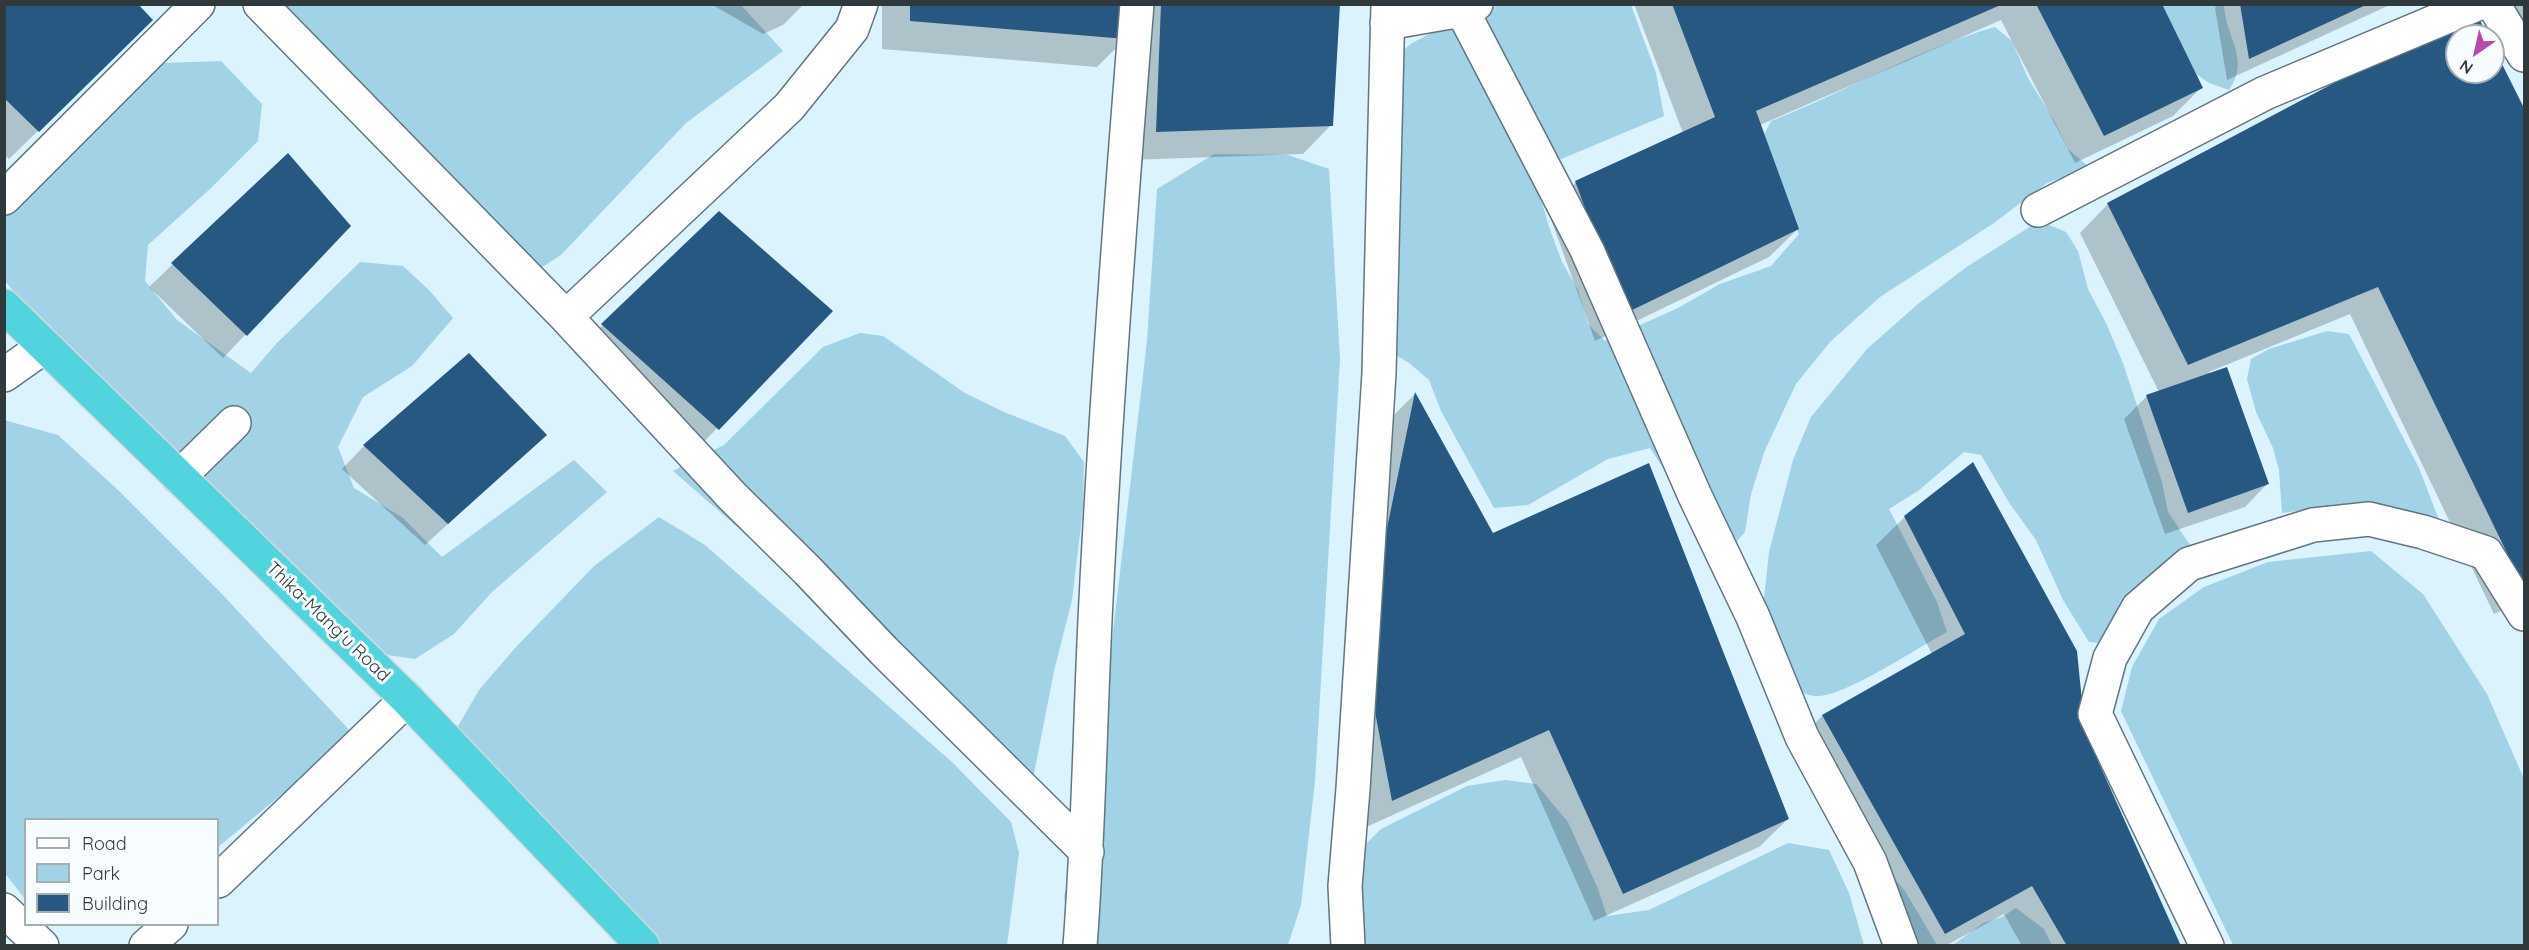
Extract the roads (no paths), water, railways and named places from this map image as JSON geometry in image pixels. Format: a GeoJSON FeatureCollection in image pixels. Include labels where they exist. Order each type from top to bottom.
{"type":"FeatureCollection","features":[{"type":"Feature","properties":{"kind":"highway","name":"Thika-Mang'u Road"},"geometry":{"type":"LineString","coordinates":[[4,306],[407,699],[643,945]]}},
{"type":"Feature","properties":{"kind":"street"},"geometry":{"type":"LineString","coordinates":[[4,198],[198,4]]}},
{"type":"Feature","properties":{"kind":"street"},"geometry":{"type":"LineString","coordinates":[[260,4],[566,317],[732,495],[884,651],[1087,852]]}},
{"type":"Feature","properties":{"kind":"street"},"geometry":{"type":"LineString","coordinates":[[566,317],[789,107],[852,29],[861,4]]}},
{"type":"Feature","properties":{"kind":"street"},"geometry":{"type":"LineString","coordinates":[[1080,945],[1087,852],[1095,601],[1114,294],[1137,4]]}},
{"type":"Feature","properties":{"kind":"street"},"geometry":{"type":"LineString","coordinates":[[2038,210],[2265,93],[2476,4]]}},
{"type":"Feature","properties":{"kind":"street"},"geometry":{"type":"LineString","coordinates":[[2493,4],[2524,55]]}},
{"type":"Feature","properties":{"kind":"street"},"geometry":{"type":"LineString","coordinates":[[1348,945],[1345,886],[1379,373],[1388,14],[1469,7],[1587,250],[1695,496],[1754,617],[1802,737],[1870,862],[1901,945]]}},
{"type":"Feature","properties":{"kind":"street"},"geometry":{"type":"LineString","coordinates":[[4,375],[45,346]]}},
{"type":"Feature","properties":{"kind":"street"},"geometry":{"type":"LineString","coordinates":[[180,477],[234,423]]}},
{"type":"Feature","properties":{"kind":"street"},"geometry":{"type":"LineString","coordinates":[[2207,945],[2095,714],[2110,658],[2138,608],[2189,564],[2313,525],[2369,519],[2423,532],[2486,553],[2524,614]]}},
{"type":"Feature","properties":{"kind":"street"},"geometry":{"type":"LineString","coordinates":[[219,880],[407,699]]}},
{"type":"Feature","properties":{"kind":"street"},"geometry":{"type":"LineString","coordinates":[[4,910],[42,945]]}},
{"type":"Feature","properties":{"kind":"street"},"geometry":{"type":"LineString","coordinates":[[146,945],[169,926]]}}]}
